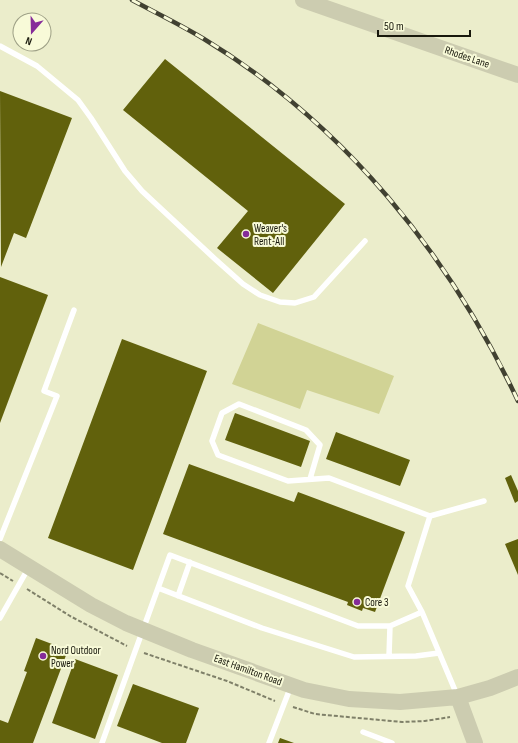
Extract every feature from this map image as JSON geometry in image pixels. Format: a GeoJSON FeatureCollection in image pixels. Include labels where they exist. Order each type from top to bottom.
{"type":"FeatureCollection","features":[{"type":"Feature","properties":{"kind":"main road","name":"Rhodes Lane"},"geometry":{"type":"LineString","coordinates":[[303,0],[518,74]]}},
{"type":"Feature","properties":{"kind":"main road","name":"East Hamilton Road"},"geometry":{"type":"LineString","coordinates":[[0,549],[91,605],[143,630],[291,685],[321,694],[370,701],[400,702],[458,697],[490,688],[518,677]]}},
{"type":"Feature","properties":{"kind":"main road"},"geometry":{"type":"LineString","coordinates":[[458,697],[475,743]]}},
{"type":"Feature","properties":{"kind":"lane"},"geometry":{"type":"LineString","coordinates":[[0,46],[36,66],[78,100],[125,171],[142,191],[243,284],[260,295],[280,302],[295,302],[314,297],[365,241]]}},
{"type":"Feature","properties":{"kind":"lane"},"geometry":{"type":"LineString","coordinates":[[0,539],[56,396],[44,391],[74,310]]}},
{"type":"Feature","properties":{"kind":"lane"},"geometry":{"type":"LineString","coordinates":[[310,480],[320,445],[306,430],[239,404],[222,413],[212,441],[218,455],[288,481],[310,480],[329,478],[430,516],[484,500]]}},
{"type":"Feature","properties":{"kind":"lane"},"geometry":{"type":"LineString","coordinates":[[430,516],[408,586],[422,612],[458,697]]}},
{"type":"Feature","properties":{"kind":"lane"},"geometry":{"type":"LineString","coordinates":[[102,743],[170,555],[358,626],[390,626],[422,612]]}},
{"type":"Feature","properties":{"kind":"lane"},"geometry":{"type":"LineString","coordinates":[[178,596],[190,562]]}},
{"type":"Feature","properties":{"kind":"lane"},"geometry":{"type":"LineString","coordinates":[[0,618],[29,567]]}},
{"type":"Feature","properties":{"kind":"lane"},"geometry":{"type":"LineString","coordinates":[[158,588],[262,628],[354,657],[439,653]]}},
{"type":"Feature","properties":{"kind":"lane"},"geometry":{"type":"LineString","coordinates":[[389,656],[390,626]]}},
{"type":"Feature","properties":{"kind":"lane"},"geometry":{"type":"LineString","coordinates":[[269,743],[291,685]]}},
{"type":"Feature","properties":{"kind":"lane"},"geometry":{"type":"LineString","coordinates":[[363,732],[392,743]]}},
{"type":"Feature","properties":{"kind":"green space"},"geometry":{"type":"Polygon","coordinates":[[[258,323],[394,376],[379,414],[307,390],[300,409],[232,384],[258,323]]]}},
{"type":"Feature","properties":{"kind":"building"},"geometry":{"type":"Polygon","coordinates":[[[165,59],[345,204],[273,293],[217,248],[248,211],[123,110],[165,59]]]}},
{"type":"Feature","properties":{"kind":"building"},"geometry":{"type":"Polygon","coordinates":[[[0,91],[72,118],[26,238],[14,233],[1,267],[0,91]]]}},
{"type":"Feature","properties":{"kind":"building"},"geometry":{"type":"Polygon","coordinates":[[[0,277],[48,295],[0,423],[0,277]]]}},
{"type":"Feature","properties":{"kind":"building"},"geometry":{"type":"Polygon","coordinates":[[[122,339],[207,371],[133,570],[48,538],[122,339]]]}},
{"type":"Feature","properties":{"kind":"building"},"geometry":{"type":"Polygon","coordinates":[[[235,413],[310,441],[301,467],[225,440],[235,413]]]}},
{"type":"Feature","properties":{"kind":"building"},"geometry":{"type":"Polygon","coordinates":[[[336,432],[410,460],[400,486],[326,459],[336,432]]]}},
{"type":"Feature","properties":{"kind":"building"},"geometry":{"type":"Polygon","coordinates":[[[189,464],[294,502],[298,492],[405,532],[375,612],[363,608],[362,611],[347,605],[348,602],[163,534],[189,464]]]}},
{"type":"Feature","properties":{"kind":"building"},"geometry":{"type":"Polygon","coordinates":[[[511,475],[518,491],[518,501],[515,503],[505,478],[511,475]]]}},
{"type":"Feature","properties":{"kind":"building"},"geometry":{"type":"Polygon","coordinates":[[[518,539],[518,575],[505,544],[518,539]]]}},
{"type":"Feature","properties":{"kind":"building"},"geometry":{"type":"Polygon","coordinates":[[[36,638],[68,650],[33,743],[0,743],[0,720],[8,723],[27,672],[24,671],[36,638]]]}},
{"type":"Feature","properties":{"kind":"building"},"geometry":{"type":"Polygon","coordinates":[[[75,659],[118,675],[95,739],[52,723],[75,659]]]}},
{"type":"Feature","properties":{"kind":"building"},"geometry":{"type":"Polygon","coordinates":[[[133,684],[199,708],[186,743],[162,743],[117,726],[133,684]]]}},
{"type":"Feature","properties":{"kind":"building"},"geometry":{"type":"Polygon","coordinates":[[[280,738],[294,743],[278,743],[280,738]]]}},
{"type":"Feature","properties":{"kind":"railway"},"geometry":{"type":"LineString","coordinates":[[132,0],[204,39],[255,73],[302,111],[347,152],[388,197],[425,244],[460,294],[518,401]]}},
{"type":"Feature","properties":{"kind":"place","name":"Weaver's Rent-All"},"geometry":{"type":"Point","coordinates":[246,234]}},
{"type":"Feature","properties":{"kind":"place","name":"Core 3"},"geometry":{"type":"Point","coordinates":[357,602]}},
{"type":"Feature","properties":{"kind":"place","name":"Nord Outdoor Power"},"geometry":{"type":"Point","coordinates":[43,656]}}]}
